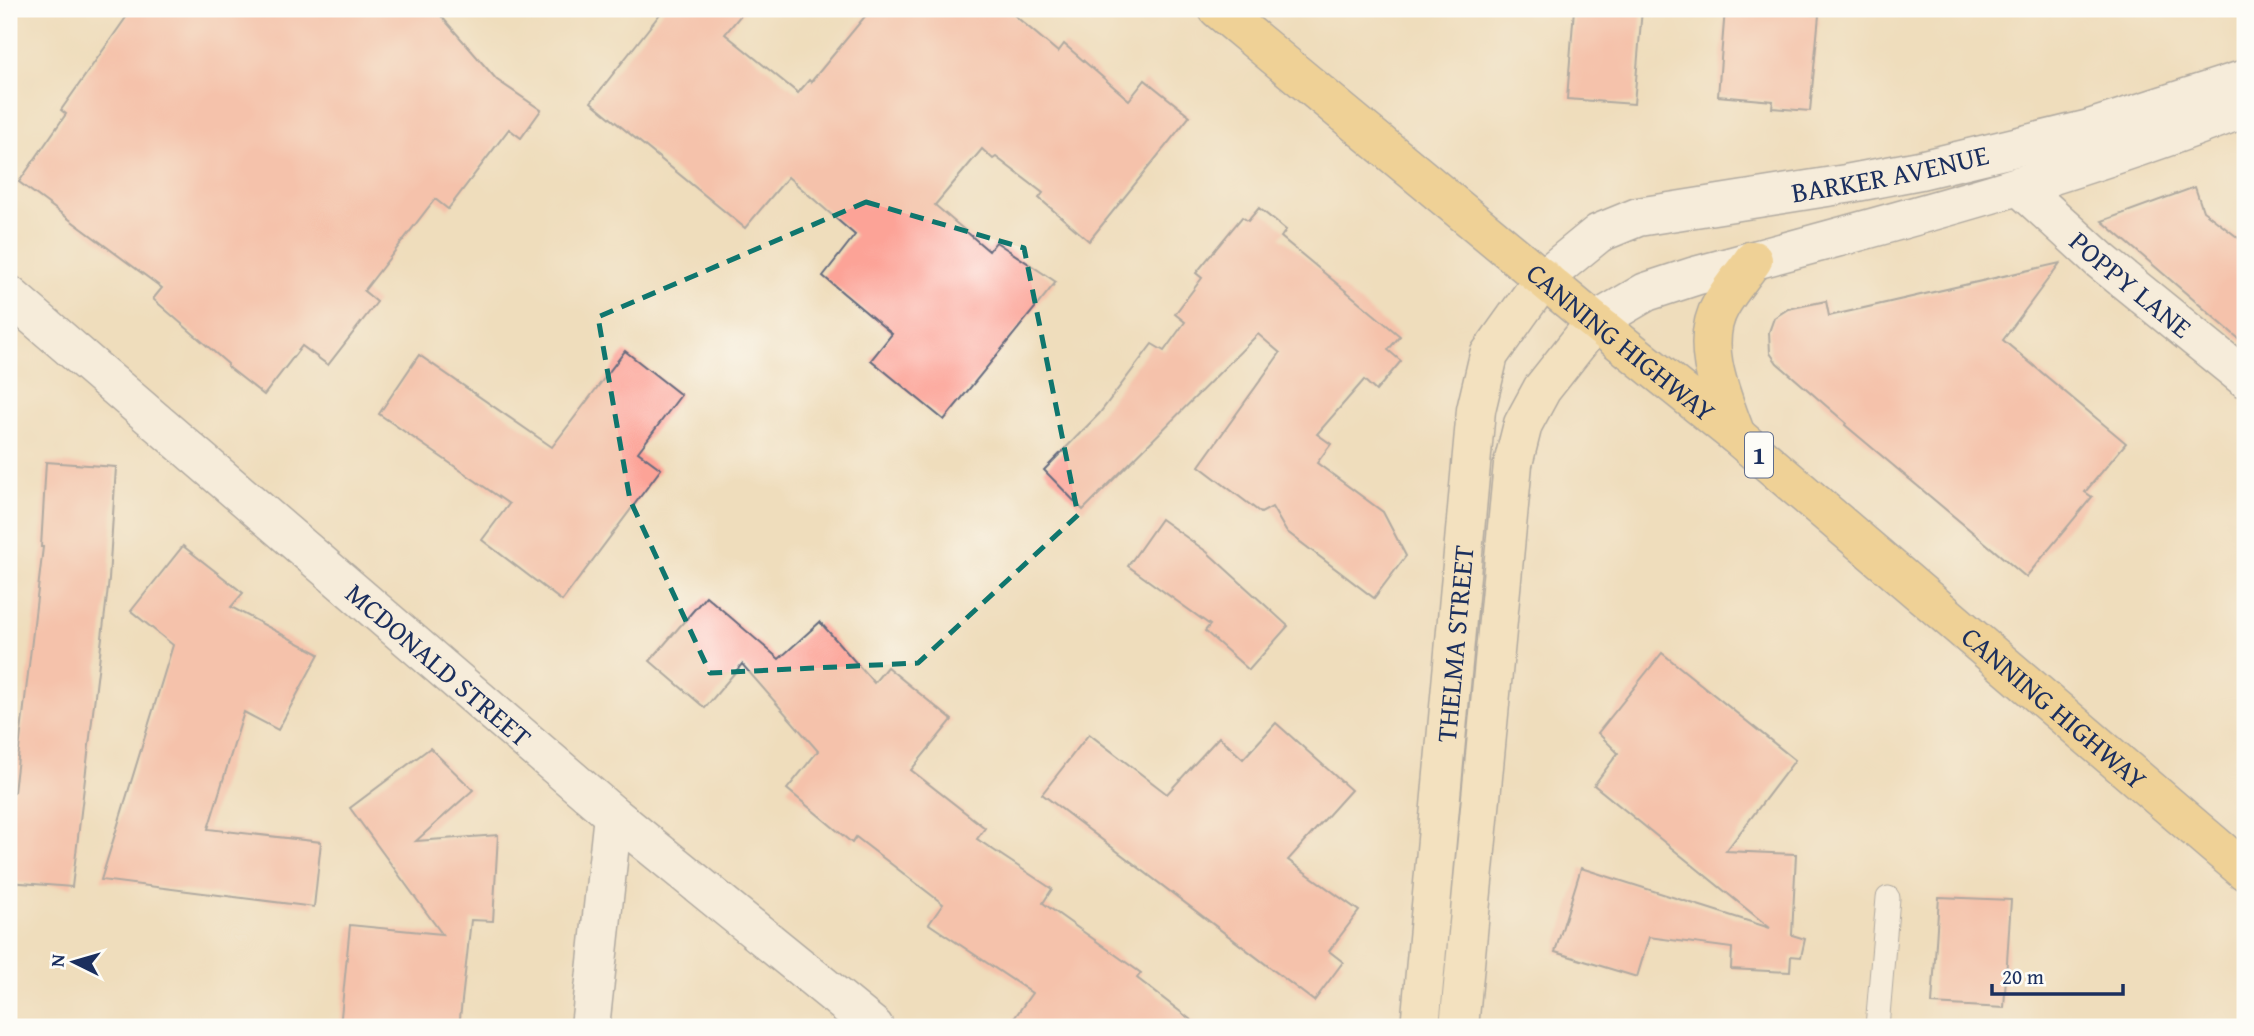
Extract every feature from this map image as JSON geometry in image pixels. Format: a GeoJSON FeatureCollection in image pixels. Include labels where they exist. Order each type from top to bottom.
{"type":"FeatureCollection","features":[{"type":"Feature","properties":{"kind":"highway","name":"CANNING HIGHWAY"},"geometry":{"type":"LineString","coordinates":[[1218,9],[1595,322],[1737,436],[2245,871]]}},
{"type":"Feature","properties":{"kind":"highway"},"geometry":{"type":"LineString","coordinates":[[1737,436],[1715,380],[1712,338],[1720,307],[1753,260]]}},
{"type":"Feature","properties":{"kind":"main road","name":"THELMA STREET"},"geometry":{"type":"LineString","coordinates":[[1420,1027],[1476,410],[1489,355],[1544,278]]}},
{"type":"Feature","properties":{"kind":"main road","name":"THELMA STREET"},"geometry":{"type":"LineString","coordinates":[[1459,1027],[1513,464],[1523,424],[1542,389],[1595,322]]}},
{"type":"Feature","properties":{"kind":"street","name":"BARKER AVENUE"},"geometry":{"type":"LineString","coordinates":[[1544,278],[1599,233],[1638,217],[1920,170],[2086,130],[2245,79]]}},
{"type":"Feature","properties":{"kind":"street","name":"BARKER AVENUE"},"geometry":{"type":"LineString","coordinates":[[1595,322],[1646,292],[2098,162],[2245,108]]}},
{"type":"Feature","properties":{"kind":"street"},"geometry":{"type":"LineString","coordinates":[[1846,184],[1856,233]]}},
{"type":"Feature","properties":{"kind":"street","name":"POPPY LANE"},"geometry":{"type":"LineString","coordinates":[[2019,186],[2101,261],[2245,378]]}},
{"type":"Feature","properties":{"kind":"street","name":"MCDONALD STREET"},"geometry":{"type":"LineString","coordinates":[[9,295],[612,815],[874,1027]]}},
{"type":"Feature","properties":{"kind":"street"},"geometry":{"type":"LineString","coordinates":[[590,1027],[612,815]]}},
{"type":"Feature","properties":{"kind":"lane"},"geometry":{"type":"LineString","coordinates":[[1877,1027],[1888,898]]}},
{"type":"Feature","properties":{"kind":"highlighted area"},"geometry":{"type":"Polygon","coordinates":[[[866,202],[1024,248],[1078,515],[918,663],[710,673],[630,500],[598,317],[866,202]]]}},
{"type":"Feature","properties":{"kind":"building"},"geometry":{"type":"Polygon","coordinates":[[[132,9],[435,9],[497,80],[541,110],[521,138],[509,129],[448,209],[435,199],[364,291],[377,302],[328,365],[302,346],[264,395],[227,366],[228,364],[153,299],[162,288],[19,182],[66,114],[61,110],[132,9]]]}},
{"type":"Feature","properties":{"kind":"building"},"geometry":{"type":"Polygon","coordinates":[[[664,9],[746,9],[725,34],[798,93],[809,80],[811,82],[871,9],[1007,9],[1058,52],[1064,44],[1129,100],[1145,80],[1190,116],[1089,241],[1039,198],[1043,193],[982,149],[935,205],[989,251],[996,242],[1056,282],[944,420],[871,360],[892,334],[823,276],[855,235],[788,177],[745,228],[591,102],[664,9]]]}},
{"type":"Feature","properties":{"kind":"building"},"geometry":{"type":"Polygon","coordinates":[[[1574,9],[1642,9],[1634,104],[1567,99],[1574,9]]]}},
{"type":"Feature","properties":{"kind":"building"},"geometry":{"type":"Polygon","coordinates":[[[1725,9],[1819,15],[1810,111],[1772,108],[1773,101],[1718,96],[1725,9]]]}},
{"type":"Feature","properties":{"kind":"building"},"geometry":{"type":"Polygon","coordinates":[[[2195,187],[2203,211],[2245,243],[2245,344],[2102,221],[2195,187]]]}},
{"type":"Feature","properties":{"kind":"building"},"geometry":{"type":"Polygon","coordinates":[[[1259,208],[1286,230],[1281,237],[1400,336],[1388,350],[1401,361],[1376,391],[1364,380],[1317,434],[1331,444],[1317,463],[1383,512],[1406,556],[1374,598],[1286,531],[1272,507],[1261,513],[1199,466],[1280,353],[1258,334],[1083,510],[1044,470],[1099,414],[1152,344],[1164,351],[1185,322],[1175,314],[1202,278],[1196,273],[1242,217],[1248,221],[1259,208]]]}},
{"type":"Feature","properties":{"kind":"building"},"geometry":{"type":"Polygon","coordinates":[[[2060,263],[2003,340],[2126,443],[2085,492],[2092,497],[2026,577],[1845,425],[1846,423],[1777,363],[1770,353],[1769,332],[1774,318],[1788,309],[1826,301],[1829,316],[2060,263]]]}},
{"type":"Feature","properties":{"kind":"building"},"geometry":{"type":"Polygon","coordinates":[[[625,351],[681,395],[638,452],[661,469],[562,601],[482,540],[509,504],[379,414],[419,355],[552,447],[625,351]]]}},
{"type":"Feature","properties":{"kind":"building"},"geometry":{"type":"Polygon","coordinates":[[[46,462],[116,467],[109,579],[72,887],[9,882],[9,792],[14,792],[43,547],[46,462]]]}},
{"type":"Feature","properties":{"kind":"building"},"geometry":{"type":"Polygon","coordinates":[[[1161,519],[1207,552],[1288,626],[1249,670],[1205,631],[1210,625],[1128,566],[1161,519]]]}},
{"type":"Feature","properties":{"kind":"building"},"geometry":{"type":"Polygon","coordinates":[[[183,546],[243,593],[231,607],[319,654],[278,730],[244,712],[208,829],[321,842],[314,907],[101,880],[173,645],[131,611],[183,546]]]}},
{"type":"Feature","properties":{"kind":"building"},"geometry":{"type":"Polygon","coordinates":[[[706,596],[779,659],[820,622],[874,683],[887,667],[952,720],[911,770],[985,828],[977,839],[1052,889],[1043,903],[1141,973],[1137,978],[1200,1027],[1008,1027],[1032,993],[929,924],[943,904],[856,837],[852,843],[787,789],[818,751],[742,664],[705,708],[650,661],[706,596]]]}},
{"type":"Feature","properties":{"kind":"building"},"geometry":{"type":"Polygon","coordinates":[[[1662,653],[1795,760],[1726,851],[1796,854],[1792,935],[1805,939],[1801,957],[1791,956],[1790,972],[1731,969],[1732,948],[1649,937],[1637,977],[1555,952],[1581,868],[1770,928],[1594,785],[1618,753],[1598,733],[1662,653]]]}},
{"type":"Feature","properties":{"kind":"building"},"geometry":{"type":"Polygon","coordinates":[[[1276,723],[1351,790],[1288,860],[1359,911],[1329,951],[1343,962],[1314,1001],[1042,794],[1089,734],[1167,794],[1219,737],[1243,759],[1276,723]]]}},
{"type":"Feature","properties":{"kind":"building"},"geometry":{"type":"Polygon","coordinates":[[[430,748],[473,790],[416,841],[498,835],[493,921],[471,920],[459,1027],[340,1027],[350,925],[442,934],[350,808],[430,748]]]}},
{"type":"Feature","properties":{"kind":"building"},"geometry":{"type":"Polygon","coordinates":[[[1939,897],[2011,900],[2004,1008],[1932,1004],[1939,897]]]}}]}
